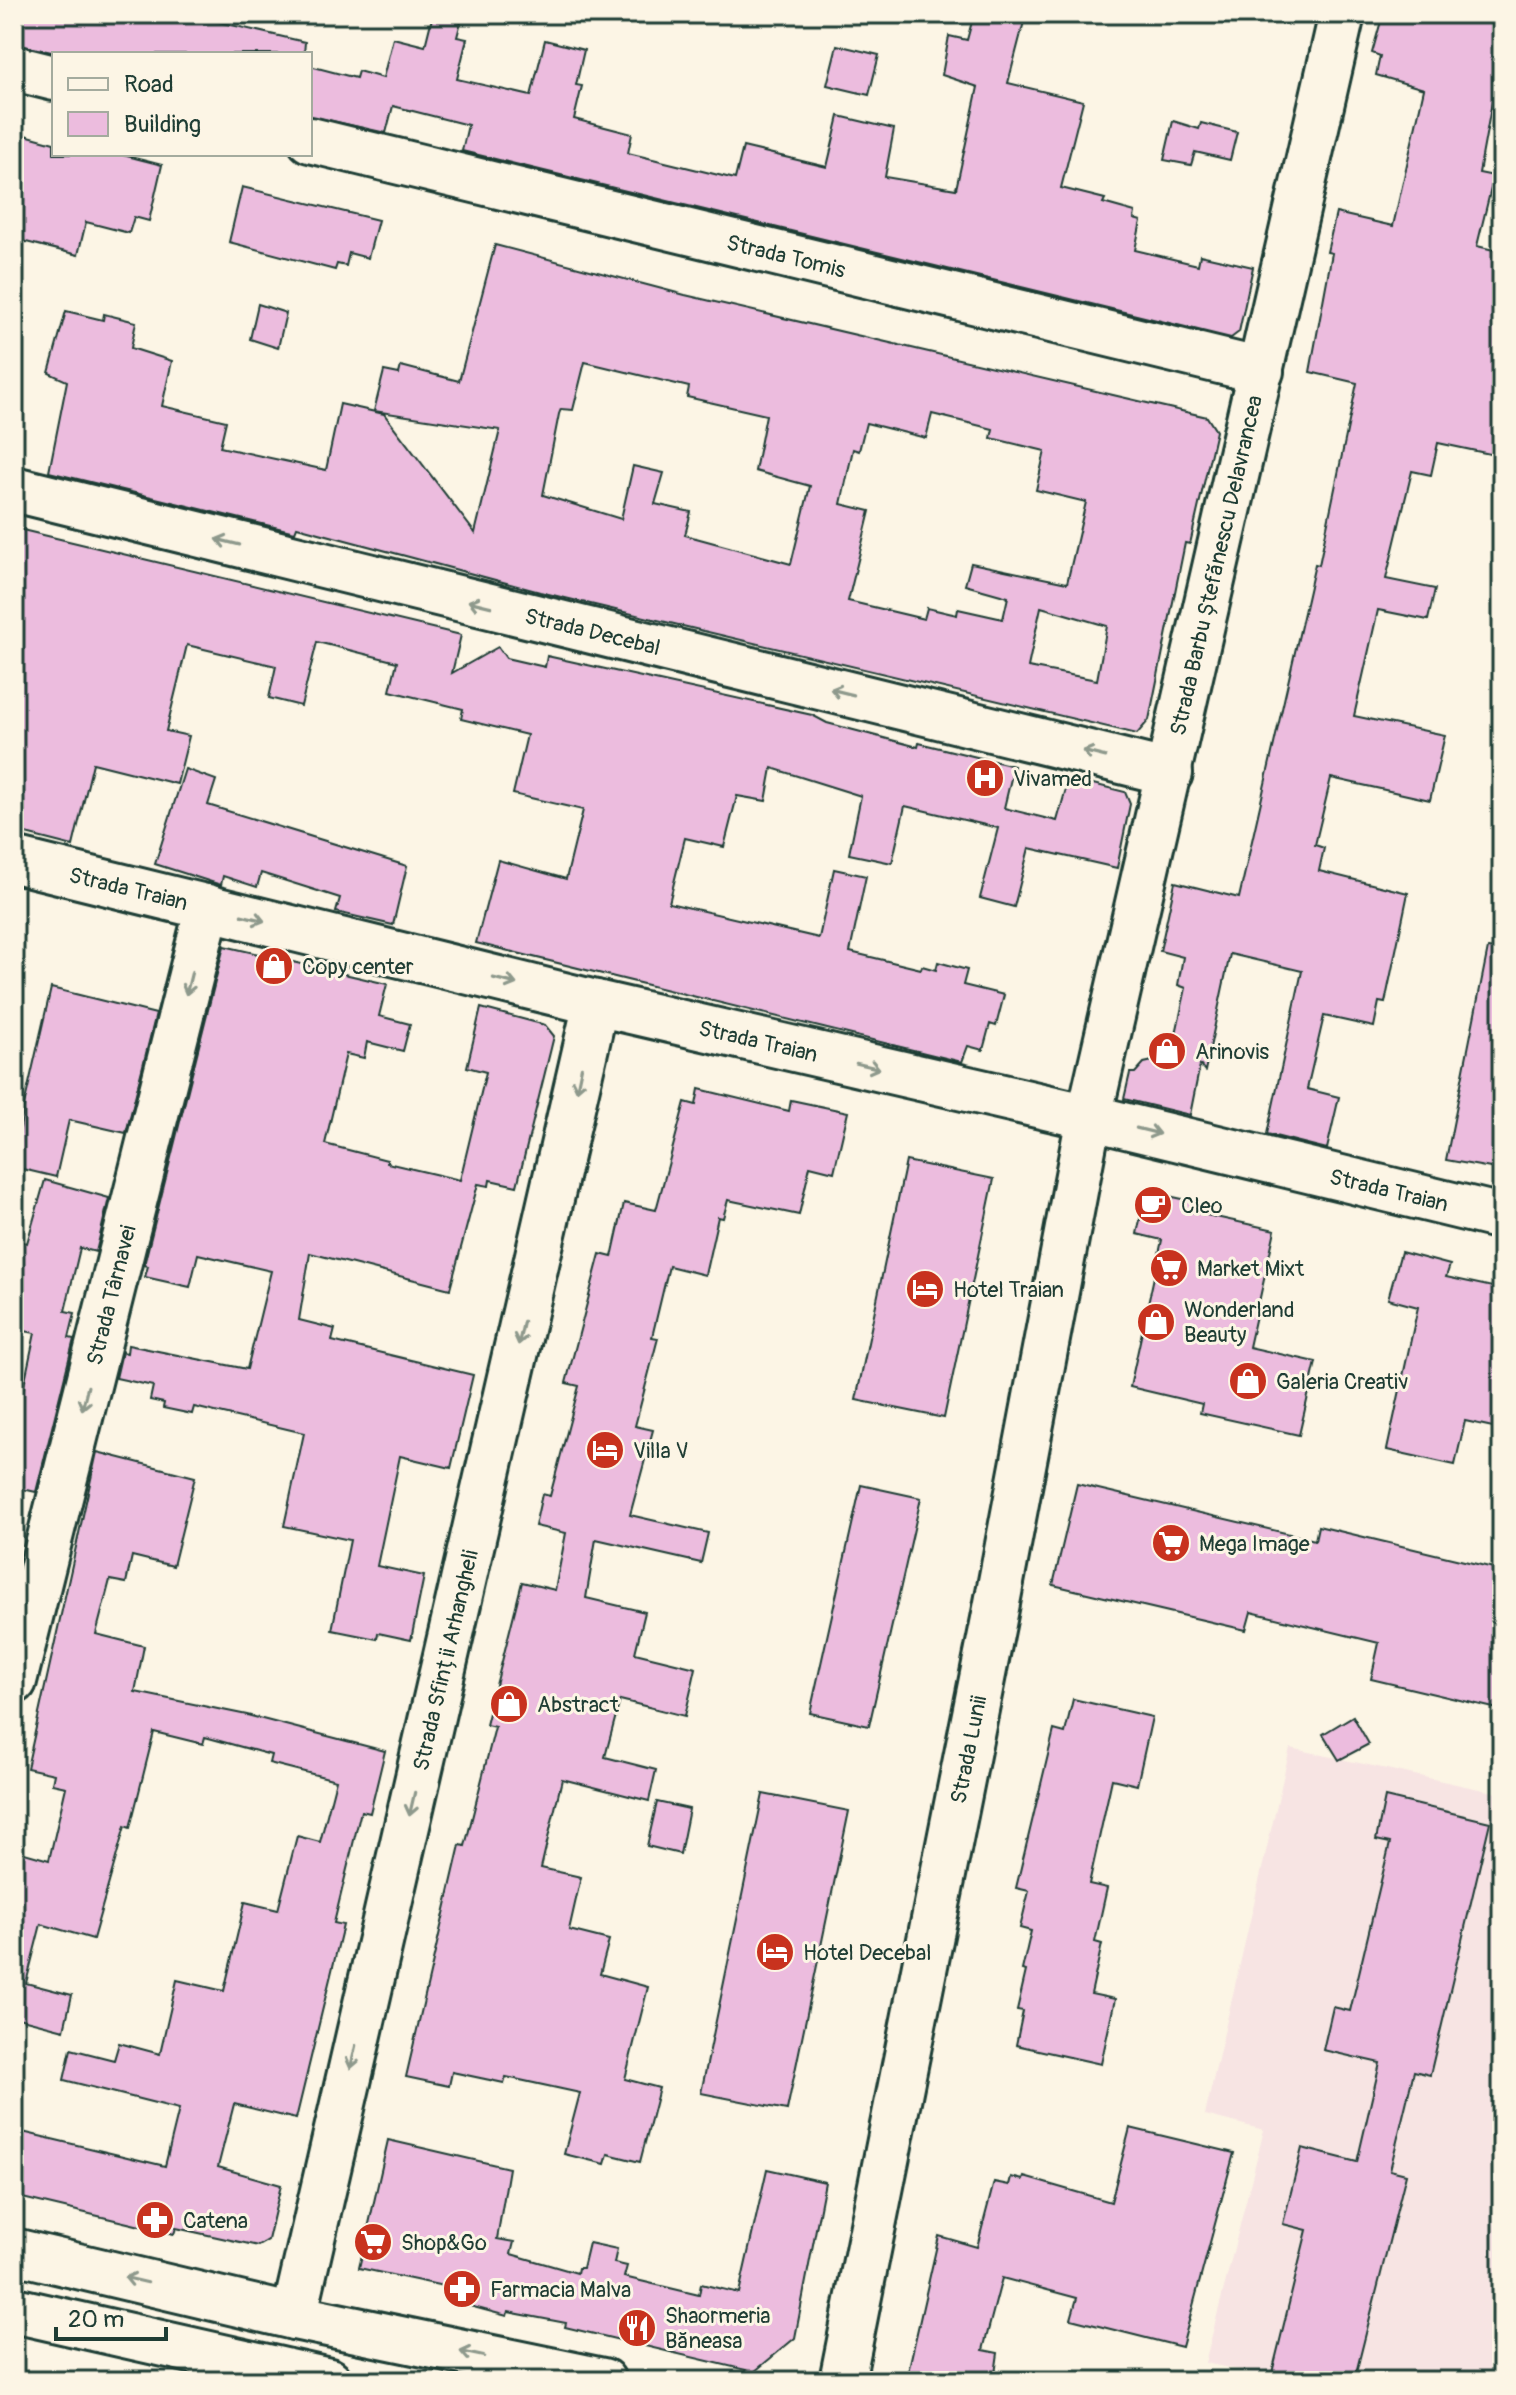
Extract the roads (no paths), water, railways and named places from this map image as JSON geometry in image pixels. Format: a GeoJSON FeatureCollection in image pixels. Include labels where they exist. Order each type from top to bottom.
{"type":"FeatureCollection","features":[{"type":"Feature","properties":{"kind":"street","name":"Strada Barbu Ștefănescu Delavrancea"},"geometry":{"type":"LineString","coordinates":[[1089,1117],[1342,14]]}},
{"type":"Feature","properties":{"kind":"street"},"geometry":{"type":"LineString","coordinates":[[14,68],[52,78]]}},
{"type":"Feature","properties":{"kind":"street","name":"Strada Tomis"},"geometry":{"type":"LineString","coordinates":[[312,140],[1261,371]]}},
{"type":"Feature","properties":{"kind":"street","name":"Strada Decebal"},"geometry":{"type":"LineString","coordinates":[[14,489],[1170,773]]}},
{"type":"Feature","properties":{"kind":"street","name":"Strada Traian"},"geometry":{"type":"LineString","coordinates":[[14,860],[596,1003],[1502,1217]]}},
{"type":"Feature","properties":{"kind":"street","name":"Strada Târnavei"},"geometry":{"type":"LineString","coordinates":[[14,1681],[208,907]]}},
{"type":"Feature","properties":{"kind":"street","name":"Strada Sfinții Arhangheli"},"geometry":{"type":"LineString","coordinates":[[294,2317],[596,1003]]}},
{"type":"Feature","properties":{"kind":"street","name":"Strada Lunii"},"geometry":{"type":"LineString","coordinates":[[842,2381],[994,1619],[1089,1117]]}},
{"type":"Feature","properties":{"kind":"street"},"geometry":{"type":"LineString","coordinates":[[14,2251],[294,2317],[603,2381]]}},
{"type":"Feature","properties":{"kind":"street"},"geometry":{"type":"LineString","coordinates":[[14,2310],[329,2381]]}},
{"type":"Feature","properties":{"kind":"place","name":"Vivamed"},"geometry":{"type":"Point","coordinates":[985,778]}},
{"type":"Feature","properties":{"kind":"place","name":"Copy center"},"geometry":{"type":"Point","coordinates":[274,966]}},
{"type":"Feature","properties":{"kind":"place","name":"Arinovis"},"geometry":{"type":"Point","coordinates":[1167,1051]}},
{"type":"Feature","properties":{"kind":"place","name":"Cleo"},"geometry":{"type":"Point","coordinates":[1153,1205]}},
{"type":"Feature","properties":{"kind":"place","name":"Market Mixt"},"geometry":{"type":"Point","coordinates":[1169,1268]}},
{"type":"Feature","properties":{"kind":"place","name":"Hotel Traian"},"geometry":{"type":"Point","coordinates":[925,1289]}},
{"type":"Feature","properties":{"kind":"place","name":"Wonderland Beauty"},"geometry":{"type":"Point","coordinates":[1156,1322]}},
{"type":"Feature","properties":{"kind":"place","name":"Galeria Creativ"},"geometry":{"type":"Point","coordinates":[1248,1381]}},
{"type":"Feature","properties":{"kind":"place","name":"Villa V"},"geometry":{"type":"Point","coordinates":[605,1450]}},
{"type":"Feature","properties":{"kind":"place","name":"Mega Image"},"geometry":{"type":"Point","coordinates":[1171,1543]}},
{"type":"Feature","properties":{"kind":"place","name":"Abstract"},"geometry":{"type":"Point","coordinates":[509,1704]}},
{"type":"Feature","properties":{"kind":"place","name":"Hotel Decebal"},"geometry":{"type":"Point","coordinates":[775,1952]}},
{"type":"Feature","properties":{"kind":"place","name":"Catena"},"geometry":{"type":"Point","coordinates":[155,2220]}},
{"type":"Feature","properties":{"kind":"place","name":"Shop&Go"},"geometry":{"type":"Point","coordinates":[373,2242]}},
{"type":"Feature","properties":{"kind":"place","name":"Farmacia Malva"},"geometry":{"type":"Point","coordinates":[462,2289]}},
{"type":"Feature","properties":{"kind":"place","name":"Shaormeria Băneasa"},"geometry":{"type":"Point","coordinates":[637,2328]}}]}
